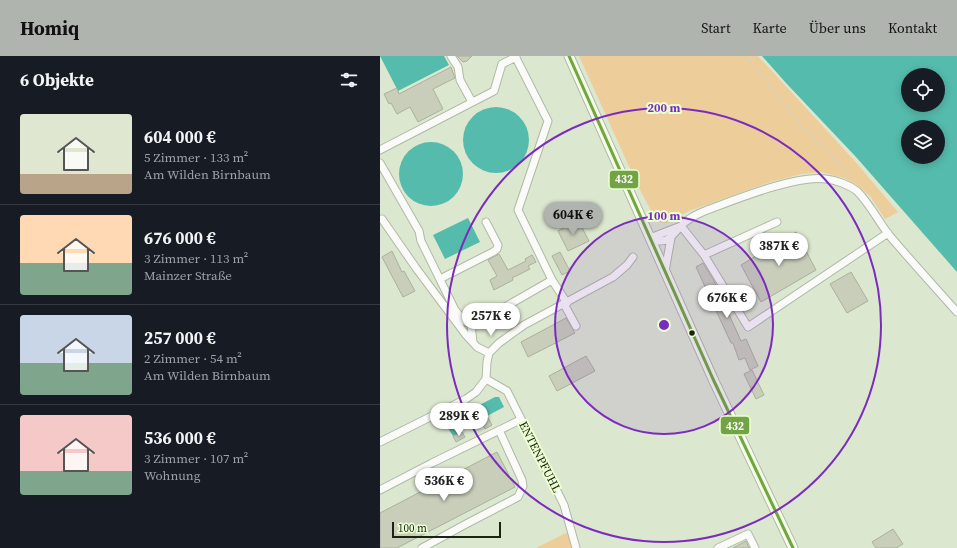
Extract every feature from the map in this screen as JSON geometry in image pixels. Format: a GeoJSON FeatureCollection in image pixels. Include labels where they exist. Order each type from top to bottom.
{"type":"FeatureCollection","features":[{"type":"Feature","properties":{"kind":"main road"},"geometry":{"type":"LineString","coordinates":[[569,56],[713,378],[793,548]]}},
{"type":"Feature","properties":{"kind":"street"},"geometry":{"type":"LineString","coordinates":[[451,56],[458,67],[460,80],[472,102]]}},
{"type":"Feature","properties":{"kind":"street"},"geometry":{"type":"LineString","coordinates":[[380,150],[494,91],[502,64],[516,56],[548,121],[518,210],[576,326]]}},
{"type":"Feature","properties":{"kind":"street"},"geometry":{"type":"LineString","coordinates":[[380,163],[419,231],[421,241],[440,279],[460,317],[464,321],[471,324],[477,322],[492,315],[552,280]]}},
{"type":"Feature","properties":{"kind":"street"},"geometry":{"type":"LineString","coordinates":[[651,240],[664,241],[671,238],[681,226],[695,215],[752,194],[804,180],[834,180],[856,190],[865,200],[888,233],[957,312]]}},
{"type":"Feature","properties":{"kind":"street"},"geometry":{"type":"LineString","coordinates":[[382,219],[420,274],[473,342],[477,347],[490,354]]}},
{"type":"Feature","properties":{"kind":"street"},"geometry":{"type":"LineString","coordinates":[[440,279],[497,249],[498,245],[486,222]]}},
{"type":"Feature","properties":{"kind":"street"},"geometry":{"type":"LineString","coordinates":[[704,255],[777,222]]}},
{"type":"Feature","properties":{"kind":"street"},"geometry":{"type":"LineString","coordinates":[[651,240],[681,226]]}},
{"type":"Feature","properties":{"kind":"street"},"geometry":{"type":"LineString","coordinates":[[681,226],[704,255],[748,327],[888,233]]}},
{"type":"Feature","properties":{"kind":"street"},"geometry":{"type":"LineString","coordinates":[[665,271],[671,238]]}},
{"type":"Feature","properties":{"kind":"street"},"geometry":{"type":"LineString","coordinates":[[380,442],[466,399],[476,392],[486,379],[487,362],[490,354],[499,343],[524,325],[613,277],[627,265],[633,257]]}},
{"type":"Feature","properties":{"kind":"street"},"geometry":{"type":"LineString","coordinates":[[471,324],[473,342]]}},
{"type":"Feature","properties":{"kind":"street","name":"ENTENPFUHL"},"geometry":{"type":"LineString","coordinates":[[486,379],[507,391],[520,420],[564,505],[576,548]]}},
{"type":"Feature","properties":{"kind":"street"},"geometry":{"type":"LineString","coordinates":[[380,490],[520,420]]}},
{"type":"Feature","properties":{"kind":"street"},"geometry":{"type":"LineString","coordinates":[[422,548],[518,497],[523,486],[522,480],[499,430]]}},
{"type":"Feature","properties":{"kind":"street"},"geometry":{"type":"LineString","coordinates":[[718,548],[748,534],[755,548]]}},
{"type":"Feature","properties":{"kind":"path"},"geometry":{"type":"LineString","coordinates":[[745,56],[801,125],[842,167],[856,190]]}},
{"type":"Feature","properties":{"kind":"shaded area"},"geometry":{"type":"Polygon","coordinates":[[[579,56],[758,56],[853,159],[898,212],[885,219],[870,196],[857,185],[844,178],[822,172],[801,174],[770,182],[689,211],[666,223],[657,222],[638,186],[579,56]]]}},
{"type":"Feature","properties":{"kind":"shaded area"},"geometry":{"type":"Polygon","coordinates":[[[568,532],[573,548],[536,548],[568,532]]]}},
{"type":"Feature","properties":{"kind":"water"},"geometry":{"type":"Polygon","coordinates":[[[380,56],[444,56],[449,65],[398,91],[380,56]]]}},
{"type":"Feature","properties":{"kind":"water"},"geometry":{"type":"Polygon","coordinates":[[[762,56],[957,56],[957,272],[856,157],[762,56]]]}},
{"type":"Feature","properties":{"kind":"water"},"geometry":{"type":"Polygon","coordinates":[[[496,107],[508,110],[519,117],[526,128],[529,140],[526,152],[519,163],[508,170],[496,173],[484,170],[473,163],[466,152],[463,140],[466,128],[473,117],[484,110],[496,107]]]}},
{"type":"Feature","properties":{"kind":"water"},"geometry":{"type":"Polygon","coordinates":[[[425,142],[437,142],[454,151],[461,162],[463,174],[461,186],[454,197],[437,206],[425,206],[413,201],[404,192],[399,180],[399,168],[404,156],[413,147],[425,142]]]}},
{"type":"Feature","properties":{"kind":"water"},"geometry":{"type":"Polygon","coordinates":[[[468,218],[480,242],[445,259],[433,235],[468,218]]]}},
{"type":"Feature","properties":{"kind":"water"},"geometry":{"type":"Polygon","coordinates":[[[495,397],[499,397],[504,407],[487,416],[488,418],[478,421],[462,430],[462,432],[453,436],[447,427],[452,419],[495,397]]]}},
{"type":"Feature","properties":{"kind":"building"},"geometry":{"type":"Polygon","coordinates":[[[457,56],[472,56],[467,61],[463,62],[457,56]]]}},
{"type":"Feature","properties":{"kind":"building"},"geometry":{"type":"Polygon","coordinates":[[[451,67],[455,78],[433,89],[443,109],[418,122],[410,107],[397,114],[391,103],[389,104],[384,94],[397,88],[399,94],[451,67]]]}},
{"type":"Feature","properties":{"kind":"building"},"geometry":{"type":"Polygon","coordinates":[[[578,220],[589,241],[568,251],[558,231],[578,220]]]}},
{"type":"Feature","properties":{"kind":"building"},"geometry":{"type":"Polygon","coordinates":[[[796,232],[816,270],[761,302],[741,265],[796,232]]]}},
{"type":"Feature","properties":{"kind":"building"},"geometry":{"type":"Polygon","coordinates":[[[392,251],[402,272],[404,271],[415,291],[403,297],[382,257],[392,251]]]}},
{"type":"Feature","properties":{"kind":"building"},"geometry":{"type":"Polygon","coordinates":[[[560,252],[570,271],[562,275],[552,256],[560,252]]]}},
{"type":"Feature","properties":{"kind":"building"},"geometry":{"type":"Polygon","coordinates":[[[499,254],[508,270],[526,261],[525,259],[532,255],[536,262],[528,266],[530,269],[512,278],[513,280],[494,290],[490,280],[497,276],[488,260],[499,254]]]}},
{"type":"Feature","properties":{"kind":"building"},"geometry":{"type":"Polygon","coordinates":[[[703,263],[713,279],[741,341],[746,339],[758,366],[750,370],[745,358],[739,360],[733,343],[731,343],[696,267],[703,263]]]}},
{"type":"Feature","properties":{"kind":"building"},"geometry":{"type":"Polygon","coordinates":[[[851,272],[868,301],[847,313],[830,284],[851,272]]]}},
{"type":"Feature","properties":{"kind":"building"},"geometry":{"type":"Polygon","coordinates":[[[566,318],[575,333],[528,357],[521,342],[566,318]]]}},
{"type":"Feature","properties":{"kind":"building"},"geometry":{"type":"Polygon","coordinates":[[[586,356],[595,371],[557,391],[549,376],[586,356]]]}},
{"type":"Feature","properties":{"kind":"building"},"geometry":{"type":"Polygon","coordinates":[[[752,370],[764,395],[756,399],[744,374],[752,370]]]}},
{"type":"Feature","properties":{"kind":"building"},"geometry":{"type":"Polygon","coordinates":[[[488,418],[492,425],[485,429],[481,421],[488,418]]]}},
{"type":"Feature","properties":{"kind":"building"},"geometry":{"type":"Polygon","coordinates":[[[462,432],[465,437],[456,442],[453,436],[462,432]]]}},
{"type":"Feature","properties":{"kind":"building"},"geometry":{"type":"Polygon","coordinates":[[[497,452],[515,487],[397,548],[380,548],[380,513],[497,452]]]}},
{"type":"Feature","properties":{"kind":"building"},"geometry":{"type":"Polygon","coordinates":[[[893,529],[903,544],[896,548],[876,548],[872,542],[893,529]]]}},
{"type":"Feature","properties":{"kind":"building"},"geometry":{"type":"Polygon","coordinates":[[[746,541],[749,548],[733,548],[746,541]]]}},
{"type":"Feature","properties":{"kind":"transit line","name":"432"},"geometry":{"type":"LineString","coordinates":[[569,56],[713,379],[793,548]]}}]}
